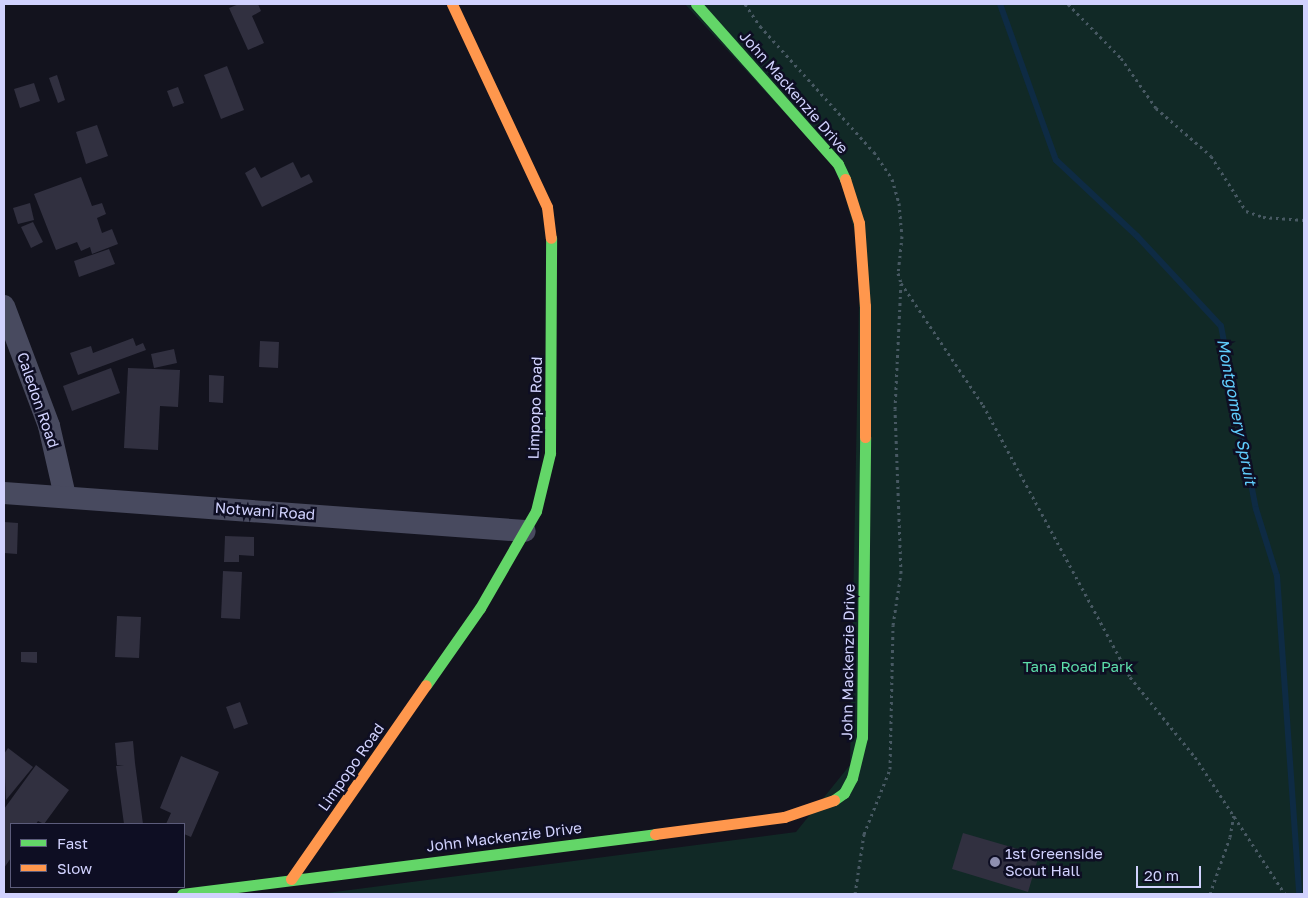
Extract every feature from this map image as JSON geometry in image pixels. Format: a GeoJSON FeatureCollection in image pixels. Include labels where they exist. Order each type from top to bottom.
{"type":"FeatureCollection","features":[{"type":"Feature","properties":{"kind":"street","name":"Limpopo Road"},"geometry":{"type":"LineString","coordinates":[[291,879],[480,608],[536,511],[550,453],[551,225],[538,185],[452,4]]}},
{"type":"Feature","properties":{"kind":"street","name":"John Mackenzie Drive"},"geometry":{"type":"LineString","coordinates":[[182,894],[784,817],[832,802],[844,793],[852,778],[862,737],[864,675],[865,306],[859,223],[843,171],[696,4]]}},
{"type":"Feature","properties":{"kind":"street","name":"Caledon Road"},"geometry":{"type":"LineString","coordinates":[[4,306],[49,426],[65,496]]}},
{"type":"Feature","properties":{"kind":"street","name":"Notwani Road"},"geometry":{"type":"LineString","coordinates":[[4,493],[525,531]]}},
{"type":"Feature","properties":{"kind":"path"},"geometry":{"type":"LineString","coordinates":[[745,4],[760,26],[874,152],[892,179],[899,203],[902,236],[898,273],[901,283],[983,405],[1130,677],[1195,757],[1285,894]]}},
{"type":"Feature","properties":{"kind":"path"},"geometry":{"type":"LineString","coordinates":[[1068,4],[1121,58],[1156,108],[1211,156],[1246,211],[1263,217],[1304,220]]}},
{"type":"Feature","properties":{"kind":"path"},"geometry":{"type":"LineString","coordinates":[[1210,894],[1230,837],[1234,814]]}},
{"type":"Feature","properties":{"kind":"green space","name":"Tana Road Park"},"geometry":{"type":"Polygon","coordinates":[[[685,4],[1304,4],[1304,894],[319,894],[796,832],[850,765],[860,251],[838,171],[685,4]]]}},
{"type":"Feature","properties":{"kind":"building"},"geometry":{"type":"Polygon","coordinates":[[[239,4],[258,4],[261,11],[252,16],[264,43],[248,50],[229,8],[239,4]]]}},
{"type":"Feature","properties":{"kind":"building"},"geometry":{"type":"Polygon","coordinates":[[[227,66],[244,110],[221,119],[204,75],[227,66]]]}},
{"type":"Feature","properties":{"kind":"building"},"geometry":{"type":"Polygon","coordinates":[[[57,75],[65,100],[58,103],[49,78],[57,75]]]}},
{"type":"Feature","properties":{"kind":"building"},"geometry":{"type":"Polygon","coordinates":[[[34,83],[40,101],[20,108],[14,89],[34,83]]]}},
{"type":"Feature","properties":{"kind":"building"},"geometry":{"type":"Polygon","coordinates":[[[178,87],[184,103],[173,107],[167,91],[178,87]]]}},
{"type":"Feature","properties":{"kind":"building"},"geometry":{"type":"Polygon","coordinates":[[[97,125],[108,156],[86,164],[76,132],[97,125]]]}},
{"type":"Feature","properties":{"kind":"building"},"geometry":{"type":"Polygon","coordinates":[[[293,162],[301,178],[309,174],[313,182],[262,207],[245,173],[255,167],[261,178],[293,162]]]}},
{"type":"Feature","properties":{"kind":"building"},"geometry":{"type":"Polygon","coordinates":[[[81,177],[92,206],[102,203],[106,214],[97,218],[102,233],[112,229],[118,244],[92,254],[90,247],[81,251],[77,242],[56,250],[34,194],[81,177]]]}},
{"type":"Feature","properties":{"kind":"building"},"geometry":{"type":"Polygon","coordinates":[[[30,203],[34,220],[18,224],[13,208],[30,203]]]}},
{"type":"Feature","properties":{"kind":"building"},"geometry":{"type":"Polygon","coordinates":[[[33,222],[43,242],[31,248],[21,227],[33,222]]]}},
{"type":"Feature","properties":{"kind":"building"},"geometry":{"type":"Polygon","coordinates":[[[109,249],[115,264],[79,277],[74,261],[109,249]]]}},
{"type":"Feature","properties":{"kind":"building"},"geometry":{"type":"Polygon","coordinates":[[[133,338],[136,346],[143,343],[146,350],[78,375],[70,353],[91,346],[93,353],[133,338]]]}},
{"type":"Feature","properties":{"kind":"building"},"geometry":{"type":"Polygon","coordinates":[[[260,341],[279,342],[278,368],[259,367],[260,341]]]}},
{"type":"Feature","properties":{"kind":"building"},"geometry":{"type":"Polygon","coordinates":[[[174,349],[177,363],[154,368],[151,354],[174,349]]]}},
{"type":"Feature","properties":{"kind":"building"},"geometry":{"type":"Polygon","coordinates":[[[111,368],[120,393],[72,411],[63,386],[111,368]]]}},
{"type":"Feature","properties":{"kind":"building"},"geometry":{"type":"Polygon","coordinates":[[[128,368],[180,370],[178,407],[160,406],[158,450],[124,448],[128,368]]]}},
{"type":"Feature","properties":{"kind":"building"},"geometry":{"type":"Polygon","coordinates":[[[209,375],[224,376],[223,403],[209,402],[209,375]]]}},
{"type":"Feature","properties":{"kind":"building"},"geometry":{"type":"Polygon","coordinates":[[[4,522],[18,523],[17,554],[4,553],[4,522]]]}},
{"type":"Feature","properties":{"kind":"building"},"geometry":{"type":"Polygon","coordinates":[[[225,536],[254,537],[254,556],[239,555],[239,562],[224,562],[225,536]]]}},
{"type":"Feature","properties":{"kind":"building"},"geometry":{"type":"Polygon","coordinates":[[[223,571],[242,572],[240,619],[221,618],[223,571]]]}},
{"type":"Feature","properties":{"kind":"building"},"geometry":{"type":"Polygon","coordinates":[[[117,616],[141,617],[139,658],[115,657],[117,616]]]}},
{"type":"Feature","properties":{"kind":"building"},"geometry":{"type":"Polygon","coordinates":[[[21,652],[37,652],[37,663],[21,662],[21,652]]]}},
{"type":"Feature","properties":{"kind":"building"},"geometry":{"type":"Polygon","coordinates":[[[240,702],[248,724],[234,729],[226,707],[240,702]]]}},
{"type":"Feature","properties":{"kind":"building"},"geometry":{"type":"Polygon","coordinates":[[[133,741],[143,823],[124,823],[116,766],[124,765],[117,765],[115,743],[133,741]]]}},
{"type":"Feature","properties":{"kind":"building"},"geometry":{"type":"Polygon","coordinates":[[[8,748],[33,767],[6,800],[4,754],[8,748]]]}},
{"type":"Feature","properties":{"kind":"building"},"geometry":{"type":"Polygon","coordinates":[[[181,756],[219,772],[191,837],[185,834],[185,823],[166,823],[171,813],[160,808],[181,756]]]}},
{"type":"Feature","properties":{"kind":"building"},"geometry":{"type":"Polygon","coordinates":[[[36,765],[69,790],[45,823],[38,821],[37,823],[10,823],[10,859],[4,868],[4,809],[36,765]]]}},
{"type":"Feature","properties":{"kind":"building","name":"1st Greenside Scout Hall"},"geometry":{"type":"Polygon","coordinates":[[[963,833],[1039,855],[1028,892],[952,869],[963,833]]]}},
{"type":"Feature","properties":{"kind":"waterway","name":"Montgomery Spruit"},"geometry":{"type":"LineString","coordinates":[[1000,4],[1056,160],[1137,236],[1221,326],[1256,509],[1277,576],[1299,894]]}},
{"type":"Feature","properties":{"kind":"traffic: fast"},"geometry":{"type":"LineString","coordinates":[[696,4],[838,164],[845,179]]}},
{"type":"Feature","properties":{"kind":"traffic: fast"},"geometry":{"type":"LineString","coordinates":[[426,685],[480,608],[536,511],[550,453],[551,238]]}},
{"type":"Feature","properties":{"kind":"traffic: fast"},"geometry":{"type":"LineString","coordinates":[[834,800],[844,793],[852,778],[862,737],[865,437]]}},
{"type":"Feature","properties":{"kind":"traffic: fast"},"geometry":{"type":"LineString","coordinates":[[182,894],[655,834]]}},
{"type":"Feature","properties":{"kind":"traffic: slow"},"geometry":{"type":"LineString","coordinates":[[452,4],[547,207],[551,238]]}},
{"type":"Feature","properties":{"kind":"traffic: slow"},"geometry":{"type":"LineString","coordinates":[[845,179],[859,223],[865,306],[865,437]]}},
{"type":"Feature","properties":{"kind":"traffic: slow"},"geometry":{"type":"LineString","coordinates":[[291,879],[426,685]]}},
{"type":"Feature","properties":{"kind":"traffic: slow"},"geometry":{"type":"LineString","coordinates":[[655,834],[784,817],[834,800]]}},
{"type":"Feature","properties":{"kind":"place","name":"1st Greenside Scout Hall"},"geometry":{"type":"Point","coordinates":[995,862]}}]}
